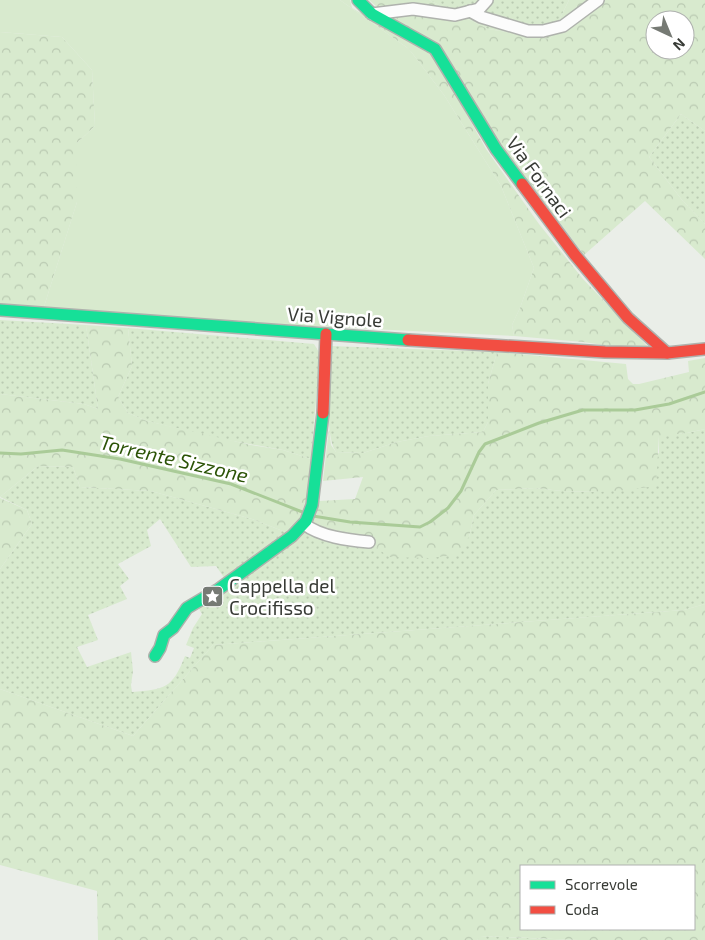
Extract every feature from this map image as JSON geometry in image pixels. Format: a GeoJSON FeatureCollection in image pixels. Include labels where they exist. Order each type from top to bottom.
{"type":"FeatureCollection","features":[{"type":"Feature","properties":{"kind":"street","name":"Via Fornaci"},"geometry":{"type":"LineString","coordinates":[[358,0],[372,14],[435,49],[496,148],[575,255],[628,318],[667,353]]}},
{"type":"Feature","properties":{"kind":"street"},"geometry":{"type":"LineString","coordinates":[[372,14],[413,9],[455,15],[479,9],[487,0]]}},
{"type":"Feature","properties":{"kind":"street"},"geometry":{"type":"LineString","coordinates":[[470,11],[481,17],[528,31],[543,31],[563,26],[598,0]]}},
{"type":"Feature","properties":{"kind":"street","name":"Via Vignole"},"geometry":{"type":"LineString","coordinates":[[0,310],[520,348],[667,353]]}},
{"type":"Feature","properties":{"kind":"street"},"geometry":{"type":"LineString","coordinates":[[155,656],[164,635],[173,628],[181,614],[245,571],[292,536],[305,523],[312,505],[322,428],[326,334]]}},
{"type":"Feature","properties":{"kind":"street"},"geometry":{"type":"LineString","coordinates":[[667,353],[705,349]]}},
{"type":"Feature","properties":{"kind":"street"},"geometry":{"type":"LineString","coordinates":[[305,523],[313,531],[356,541],[369,542]]}},
{"type":"Feature","properties":{"kind":"green space"},"geometry":{"type":"Polygon","coordinates":[[[0,0],[340,0],[409,49],[444,95],[501,186],[534,268],[512,325],[514,336],[42,313],[77,202],[77,143],[95,126],[92,70],[62,37],[0,32],[0,0]]]}},
{"type":"Feature","properties":{"kind":"green space"},"geometry":{"type":"Polygon","coordinates":[[[340,0],[350,0],[352,8],[433,54],[486,149],[539,224],[583,279],[649,348],[637,350],[583,342],[514,336],[512,325],[534,268],[501,186],[444,95],[409,49],[340,0]]]}},
{"type":"Feature","properties":{"kind":"green space"},"geometry":{"type":"Polygon","coordinates":[[[369,0],[429,0],[488,29],[550,39],[569,0],[705,0],[705,131],[681,114],[649,157],[682,200],[705,224],[705,259],[645,201],[584,255],[481,118],[437,45],[397,24],[369,0]]]}},
{"type":"Feature","properties":{"kind":"green space"},"geometry":{"type":"Polygon","coordinates":[[[429,0],[569,0],[550,39],[488,29],[429,0]]]}},
{"type":"Feature","properties":{"kind":"green space"},"geometry":{"type":"Polygon","coordinates":[[[0,32],[62,37],[92,70],[95,126],[77,143],[77,202],[42,313],[0,309],[0,32]]]}},
{"type":"Feature","properties":{"kind":"green space"},"geometry":{"type":"Polygon","coordinates":[[[681,114],[705,131],[705,224],[682,200],[649,157],[681,114]]]}},
{"type":"Feature","properties":{"kind":"green space"},"geometry":{"type":"Polygon","coordinates":[[[0,320],[86,325],[98,409],[84,404],[0,394],[0,320]]]}},
{"type":"Feature","properties":{"kind":"green space"},"geometry":{"type":"Polygon","coordinates":[[[86,325],[128,328],[132,366],[118,397],[128,413],[147,421],[251,445],[283,450],[311,459],[310,485],[300,520],[288,533],[252,519],[151,491],[80,487],[73,467],[38,466],[0,497],[0,394],[84,404],[98,409],[86,325]]]}},
{"type":"Feature","properties":{"kind":"green space"},"geometry":{"type":"Polygon","coordinates":[[[128,328],[314,344],[320,354],[311,459],[283,450],[221,439],[147,421],[128,413],[118,397],[132,366],[128,328]]]}},
{"type":"Feature","properties":{"kind":"green space"},"geometry":{"type":"Polygon","coordinates":[[[331,346],[497,352],[488,384],[488,422],[483,432],[429,436],[397,442],[363,453],[336,452],[332,443],[329,417],[331,346]]]}},
{"type":"Feature","properties":{"kind":"green space"},"geometry":{"type":"Polygon","coordinates":[[[497,352],[626,364],[628,379],[633,384],[689,372],[688,361],[705,358],[705,429],[659,436],[656,486],[598,492],[535,488],[496,490],[474,515],[469,537],[456,555],[429,558],[389,557],[369,542],[318,528],[314,519],[319,501],[355,499],[363,477],[323,481],[329,429],[331,445],[336,452],[363,453],[397,442],[429,436],[483,432],[488,422],[488,384],[497,352]]]}},
{"type":"Feature","properties":{"kind":"green space"},"geometry":{"type":"Polygon","coordinates":[[[705,429],[705,604],[684,610],[213,645],[133,736],[0,689],[0,569],[32,524],[27,510],[0,497],[38,466],[73,467],[80,487],[151,491],[252,519],[288,533],[225,579],[216,566],[191,567],[160,519],[147,530],[151,546],[118,564],[129,579],[120,586],[127,599],[88,615],[98,640],[77,647],[87,667],[131,652],[133,671],[132,692],[152,690],[166,685],[176,675],[185,656],[190,658],[194,648],[186,645],[193,628],[202,614],[196,604],[314,519],[469,537],[474,515],[496,490],[535,488],[598,492],[659,453],[659,435],[687,433],[705,429]]]}},
{"type":"Feature","properties":{"kind":"green space"},"geometry":{"type":"Polygon","coordinates":[[[0,498],[27,510],[32,524],[0,569],[0,498]]]}},
{"type":"Feature","properties":{"kind":"green space"},"geometry":{"type":"Polygon","coordinates":[[[705,604],[705,940],[578,940],[481,936],[477,940],[98,940],[97,891],[0,865],[0,689],[133,736],[213,645],[684,610],[705,604]]]}},
{"type":"Feature","properties":{"kind":"green space"},"geometry":{"type":"Polygon","coordinates":[[[480,936],[578,940],[477,940],[480,936]]]}},
{"type":"Feature","properties":{"kind":"waterway","name":"Torrente Sizzone"},"geometry":{"type":"LineString","coordinates":[[313,516],[350,522],[420,527],[448,508],[461,491],[479,452],[485,444],[539,423],[583,410],[635,410],[669,404],[705,392]]}},
{"type":"Feature","properties":{"kind":"waterway","name":"Torrente Sizzone"},"geometry":{"type":"LineString","coordinates":[[0,453],[21,454],[62,450],[120,459],[231,484],[305,513]]}},
{"type":"Feature","properties":{"kind":"traffic: fast"},"geometry":{"type":"LineString","coordinates":[[358,0],[372,14],[435,49],[496,149],[522,184]]}},
{"type":"Feature","properties":{"kind":"traffic: fast"},"geometry":{"type":"LineString","coordinates":[[0,310],[408,340]]}},
{"type":"Feature","properties":{"kind":"traffic: fast"},"geometry":{"type":"LineString","coordinates":[[155,656],[164,635],[173,628],[187,608],[219,589],[292,536],[306,521],[312,505],[323,413]]}},
{"type":"Feature","properties":{"kind":"traffic: jam"},"geometry":{"type":"LineString","coordinates":[[522,184],[575,255],[628,318],[667,353]]}},
{"type":"Feature","properties":{"kind":"traffic: jam"},"geometry":{"type":"LineString","coordinates":[[323,413],[326,334]]}},
{"type":"Feature","properties":{"kind":"traffic: jam"},"geometry":{"type":"LineString","coordinates":[[408,340],[605,352],[667,353],[705,349]]}},
{"type":"Feature","properties":{"kind":"place","name":"Cappella del Crocifisso"},"geometry":{"type":"Point","coordinates":[213,597]}}]}
